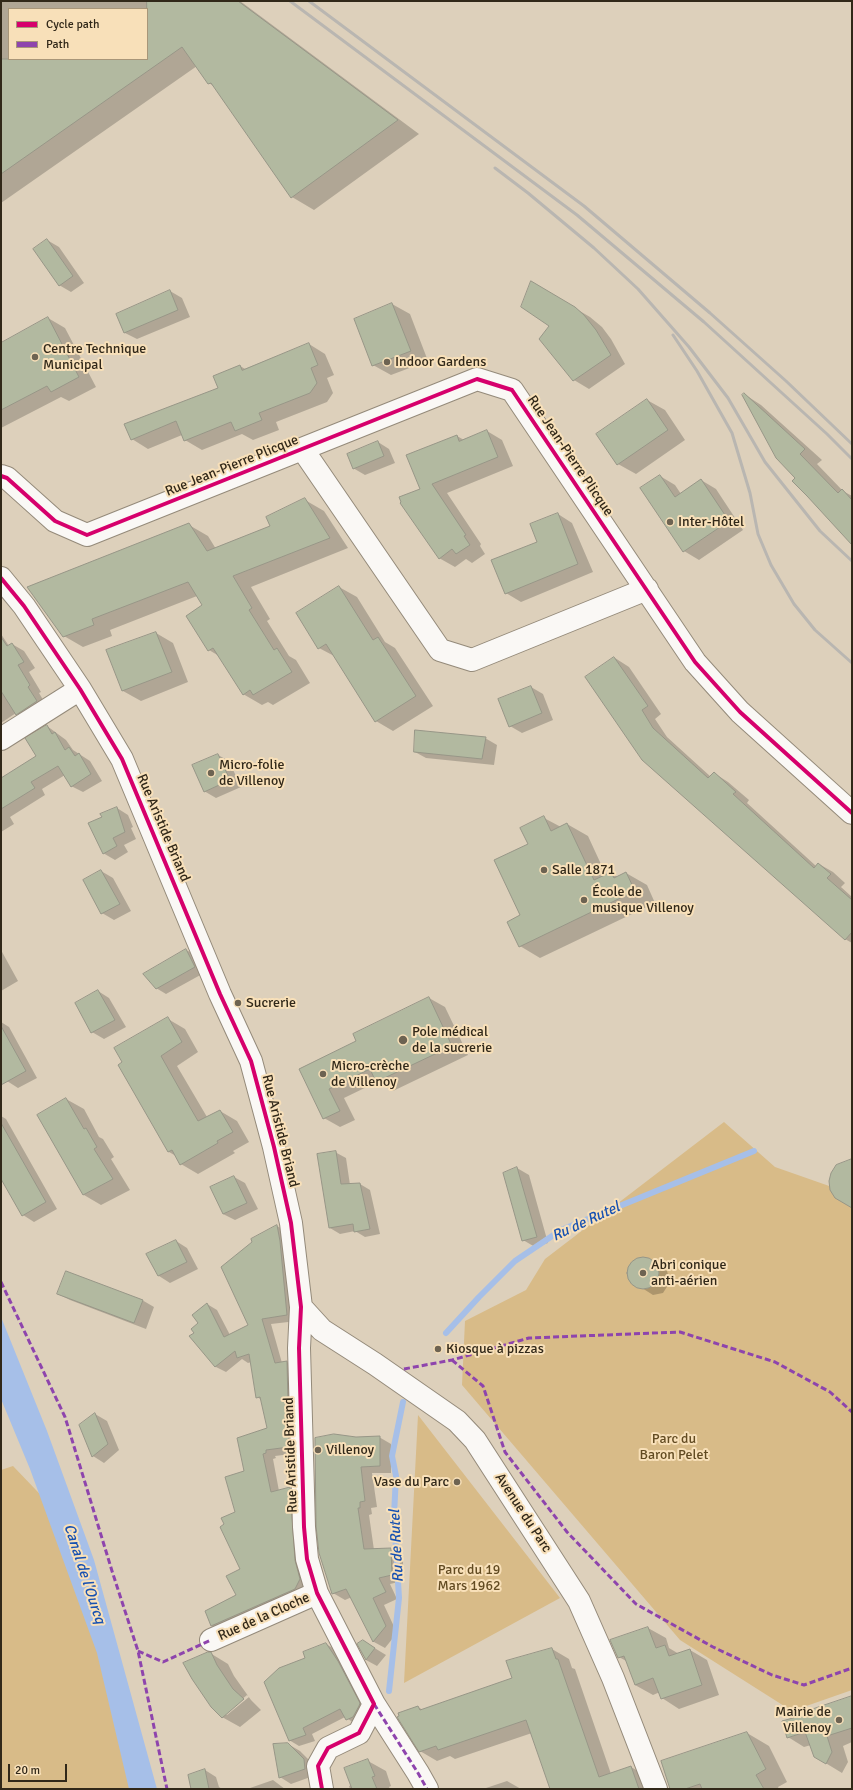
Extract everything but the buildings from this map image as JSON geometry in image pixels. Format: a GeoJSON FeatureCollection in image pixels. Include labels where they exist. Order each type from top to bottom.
{"type":"FeatureCollection","features":[{"type":"Feature","properties":{"kind":"street","name":"Rue Jean-Pierre Plicque"},"geometry":{"type":"LineString","coordinates":[[1,476],[7,478],[55,521],[87,535],[303,450],[477,379],[512,390],[696,662],[740,712],[852,813]]}},
{"type":"Feature","properties":{"kind":"street","name":"Rue Jean-Pierre Plicque"},"geometry":{"type":"LineString","coordinates":[[303,450],[440,650],[472,660],[647,589]]}},
{"type":"Feature","properties":{"kind":"street","name":"Rue Aristide Briand"},"geometry":{"type":"LineString","coordinates":[[1,578],[24,606],[80,689],[122,759],[220,994],[251,1061],[274,1147],[291,1223],[301,1307],[299,1348],[304,1527],[307,1559],[317,1593],[374,1704],[427,1789]]}},
{"type":"Feature","properties":{"kind":"street"},"geometry":{"type":"LineString","coordinates":[[1,739],[80,689]]}},
{"type":"Feature","properties":{"kind":"street","name":"Avenue du Parc"},"geometry":{"type":"LineString","coordinates":[[301,1307],[322,1330],[375,1364],[457,1421],[475,1440],[579,1601],[613,1678],[656,1789]]}},
{"type":"Feature","properties":{"kind":"street","name":"Rue de la Cloche"},"geometry":{"type":"LineString","coordinates":[[211,1640],[317,1593]]}},
{"type":"Feature","properties":{"kind":"street"},"geometry":{"type":"LineString","coordinates":[[322,1789],[318,1766],[328,1748],[359,1733],[374,1704]]}},
{"type":"Feature","properties":{"kind":"green space","name":"Parc du Baron Pelet"},"geometry":{"type":"Polygon","coordinates":[[[724,1122],[775,1167],[852,1194],[852,1690],[792,1711],[680,1640],[462,1385],[465,1321],[526,1290],[545,1259],[724,1122]]]}},
{"type":"Feature","properties":{"kind":"green space","name":"Parc du 19 Mars 1962"},"geometry":{"type":"Polygon","coordinates":[[[418,1415],[560,1598],[404,1683],[418,1415]]]}},
{"type":"Feature","properties":{"kind":"green space"},"geometry":{"type":"Polygon","coordinates":[[[13,1466],[58,1513],[138,1789],[1,1789],[1,1470],[13,1466]]]}},
{"type":"Feature","properties":{"kind":"water","name":"Canal de l'Ourcq"},"geometry":{"type":"Polygon","coordinates":[[[1,1317],[47,1431],[94,1560],[157,1789],[129,1789],[97,1653],[30,1469],[1,1399],[1,1317]]]}},
{"type":"Feature","properties":{"kind":"waterway","name":"Ru de Rutel"},"geometry":{"type":"LineString","coordinates":[[446,1333],[515,1261],[561,1230],[754,1151]]}},
{"type":"Feature","properties":{"kind":"waterway","name":"Ru de Rutel"},"geometry":{"type":"LineString","coordinates":[[389,1691],[399,1598],[394,1515],[396,1476],[392,1456],[403,1402]]}},
{"type":"Feature","properties":{"kind":"railway"},"geometry":{"type":"LineString","coordinates":[[290,1],[577,215],[704,322],[827,434],[852,459]]}},
{"type":"Feature","properties":{"kind":"railway"},"geometry":{"type":"LineString","coordinates":[[309,1],[584,206],[710,313],[786,381],[852,444]]}},
{"type":"Feature","properties":{"kind":"railway"},"geometry":{"type":"LineString","coordinates":[[495,168],[528,193],[594,248],[638,289],[689,347],[728,398],[765,462],[820,531],[852,561]]}},
{"type":"Feature","properties":{"kind":"railway"},"geometry":{"type":"LineString","coordinates":[[673,335],[697,371],[732,433],[750,493],[758,534],[771,565],[794,604],[815,630],[852,663]]}},
{"type":"Feature","properties":{"kind":"marked path"},"geometry":{"type":"LineString","coordinates":[[1,1282],[65,1417],[138,1651],[167,1789]]}},
{"type":"Feature","properties":{"kind":"marked path"},"geometry":{"type":"LineString","coordinates":[[404,1369],[452,1360],[529,1338],[680,1332],[775,1362],[830,1392],[852,1412]]}},
{"type":"Feature","properties":{"kind":"marked path"},"geometry":{"type":"LineString","coordinates":[[452,1360],[483,1386],[505,1452],[567,1532],[636,1604],[713,1647],[772,1675],[804,1685],[852,1668]]}},
{"type":"Feature","properties":{"kind":"marked path"},"geometry":{"type":"LineString","coordinates":[[138,1651],[163,1662],[211,1640]]}},
{"type":"Feature","properties":{"kind":"marked path"},"geometry":{"type":"LineString","coordinates":[[374,1704],[427,1789]]}},
{"type":"Feature","properties":{"kind":"cycle path"},"geometry":{"type":"LineString","coordinates":[[1,476],[7,478],[55,521],[87,535],[477,379],[512,390],[695,662],[740,712],[852,813]]}},
{"type":"Feature","properties":{"kind":"cycle path"},"geometry":{"type":"LineString","coordinates":[[1,578],[24,606],[80,689],[122,759],[220,994],[251,1061],[274,1147],[291,1223],[301,1307],[299,1348],[304,1527],[307,1559],[317,1593],[374,1704],[359,1733],[328,1748],[318,1766],[322,1789]]}},
{"type":"Feature","properties":{"kind":"place","name":"Centre Technique Municipal"},"geometry":{"type":"Point","coordinates":[35,357]}},
{"type":"Feature","properties":{"kind":"place","name":"Indoor Gardens"},"geometry":{"type":"Point","coordinates":[387,362]}},
{"type":"Feature","properties":{"kind":"place","name":"Inter-Hôtel"},"geometry":{"type":"Point","coordinates":[670,522]}},
{"type":"Feature","properties":{"kind":"place","name":"Micro-folie de Villenoy"},"geometry":{"type":"Point","coordinates":[211,773]}},
{"type":"Feature","properties":{"kind":"place","name":"Salle 1871"},"geometry":{"type":"Point","coordinates":[544,870]}},
{"type":"Feature","properties":{"kind":"place","name":"École de musique Villenoy"},"geometry":{"type":"Point","coordinates":[584,900]}},
{"type":"Feature","properties":{"kind":"place","name":"Sucrerie"},"geometry":{"type":"Point","coordinates":[238,1003]}},
{"type":"Feature","properties":{"kind":"place","name":"Pole médical de la sucrerie"},"geometry":{"type":"Point","coordinates":[403,1040]}},
{"type":"Feature","properties":{"kind":"place","name":"Micro-crèche de Villenoy"},"geometry":{"type":"Point","coordinates":[323,1074]}},
{"type":"Feature","properties":{"kind":"place","name":"Abri conique anti-aérien"},"geometry":{"type":"Point","coordinates":[643,1273]}},
{"type":"Feature","properties":{"kind":"place","name":"Kiosque à pizzas"},"geometry":{"type":"Point","coordinates":[438,1349]}},
{"type":"Feature","properties":{"kind":"place","name":"Villenoy"},"geometry":{"type":"Point","coordinates":[318,1450]}},
{"type":"Feature","properties":{"kind":"place","name":"Vase du Parc"},"geometry":{"type":"Point","coordinates":[457,1482]}},
{"type":"Feature","properties":{"kind":"place","name":"Mairie de Villenoy"},"geometry":{"type":"Point","coordinates":[839,1720]}}]}
